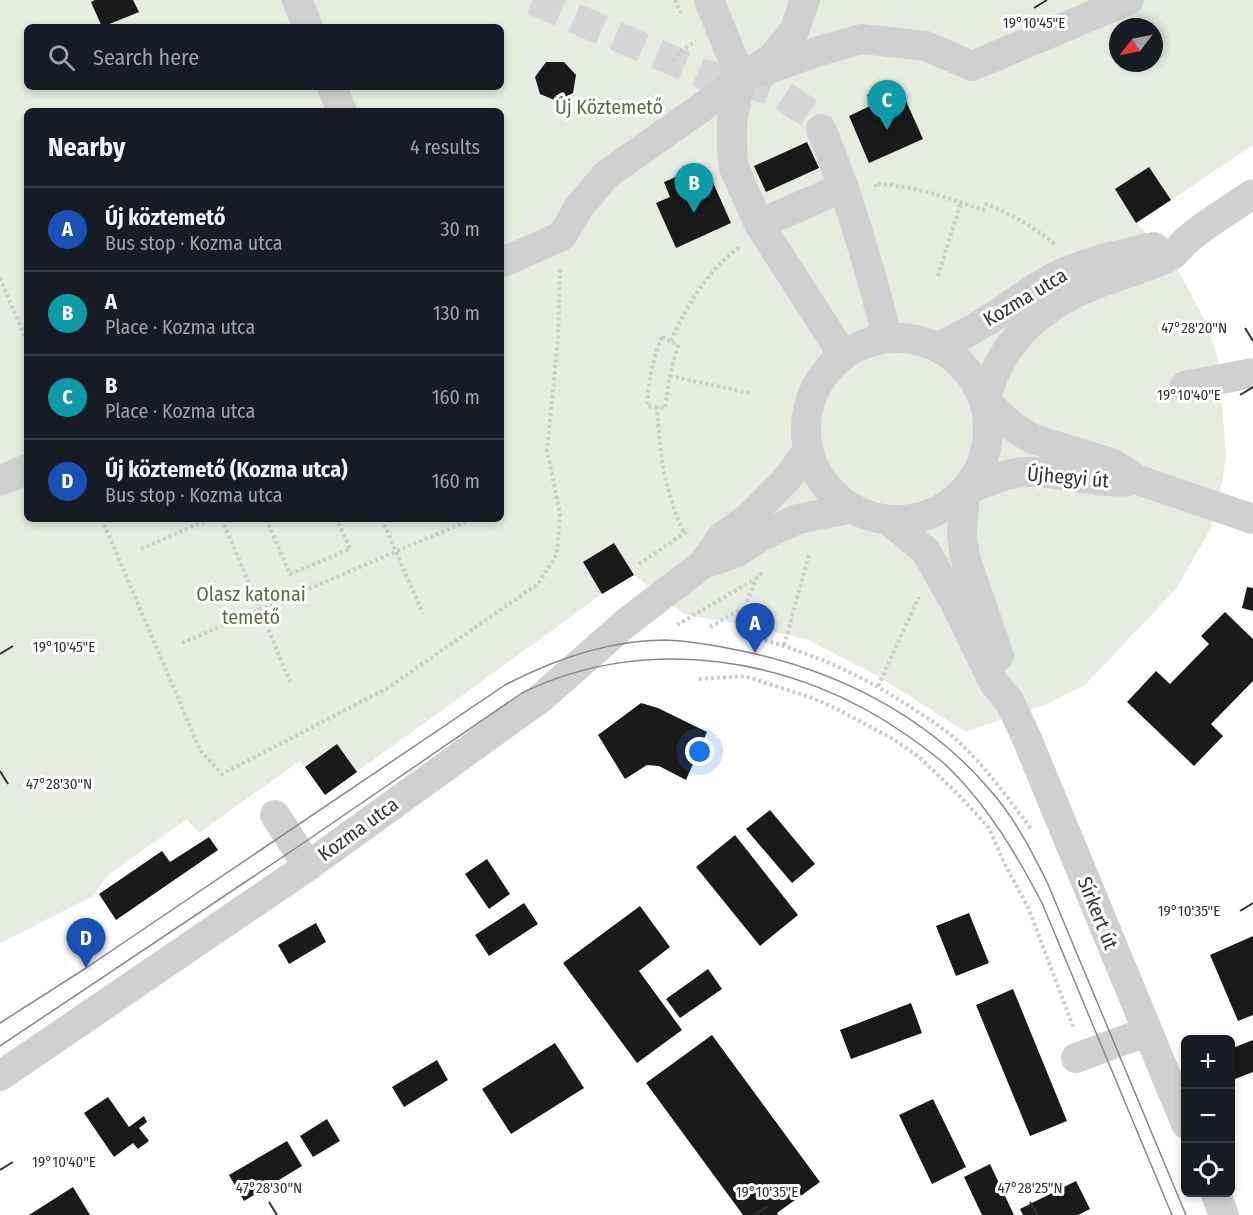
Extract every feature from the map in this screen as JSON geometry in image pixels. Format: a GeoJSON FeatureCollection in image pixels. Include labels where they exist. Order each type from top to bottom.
{"type":"FeatureCollection","features":[{"type":"Feature","properties":{"kind":"street"},"geometry":{"type":"LineString","coordinates":[[297,0],[307,24]]}},
{"type":"Feature","properties":{"kind":"street"},"geometry":{"type":"LineString","coordinates":[[709,0],[741,80],[732,120],[733,159],[751,234],[843,355]]}},
{"type":"Feature","properties":{"kind":"street"},"geometry":{"type":"LineString","coordinates":[[504,262],[562,236],[579,207],[606,175],[773,57],[794,31],[805,0]]}},
{"type":"Feature","properties":{"kind":"street"},"geometry":{"type":"LineString","coordinates":[[741,80],[819,51],[862,39],[926,46],[972,66],[1129,0]]}},
{"type":"Feature","properties":{"kind":"street"},"geometry":{"type":"LineString","coordinates":[[333,90],[341,108]]}},
{"type":"Feature","properties":{"kind":"street"},"geometry":{"type":"LineString","coordinates":[[821,129],[844,187],[873,279],[887,336]]}},
{"type":"Feature","properties":{"kind":"street"},"geometry":{"type":"LineString","coordinates":[[751,234],[844,187]]}},
{"type":"Feature","properties":{"kind":"street","name":"Kozma utca"},"geometry":{"type":"LineString","coordinates":[[985,402],[993,376],[1006,350],[1034,320],[1083,290],[1137,271],[1172,255],[1186,241],[1253,194]]}},
{"type":"Feature","properties":{"kind":"street","name":"Kozma utca"},"geometry":{"type":"LineString","coordinates":[[939,347],[996,315],[1032,290],[1079,266],[1107,257],[1186,241]]}},
{"type":"Feature","properties":{"kind":"street","name":"Kozma utca"},"geometry":{"type":"LineString","coordinates":[[887,336],[907,337],[939,347],[960,361],[974,380],[985,402],[990,422],[990,441],[977,474],[965,491],[947,506],[926,516],[888,520],[852,508],[832,494],[818,477],[808,451],[806,428],[814,389],[825,372],[843,355],[865,342],[887,336]]}},
{"type":"Feature","properties":{"kind":"street"},"geometry":{"type":"LineString","coordinates":[[1185,386],[1253,373]]}},
{"type":"Feature","properties":{"kind":"street","name":"Újhegyi út"},"geometry":{"type":"LineString","coordinates":[[985,402],[1016,429],[1033,439],[1112,463],[1138,480],[1253,519]]}},
{"type":"Feature","properties":{"kind":"street","name":"Kozma utca"},"geometry":{"type":"LineString","coordinates":[[704,564],[722,537],[747,518],[786,481],[808,451]]}},
{"type":"Feature","properties":{"kind":"street"},"geometry":{"type":"LineString","coordinates":[[0,481],[24,470]]}},
{"type":"Feature","properties":{"kind":"street","name":"Újhegyi út"},"geometry":{"type":"LineString","coordinates":[[965,491],[994,478],[1035,471],[1112,483],[1138,480]]}},
{"type":"Feature","properties":{"kind":"street","name":"Sírkert út"},"geometry":{"type":"LineString","coordinates":[[965,491],[962,534],[965,557],[1007,680],[1010,702],[1069,839],[1181,1115]]}},
{"type":"Feature","properties":{"kind":"street","name":"Kozma utca"},"geometry":{"type":"LineString","coordinates":[[0,1076],[308,866],[543,697],[627,622],[704,564],[736,553],[760,537],[798,519],[852,508]]}},
{"type":"Feature","properties":{"kind":"street","name":"Sírkert út"},"geometry":{"type":"LineString","coordinates":[[888,520],[925,550],[954,601],[994,683],[1010,702]]}},
{"type":"Feature","properties":{"kind":"street"},"geometry":{"type":"LineString","coordinates":[[275,814],[308,866]]}},
{"type":"Feature","properties":{"kind":"street"},"geometry":{"type":"LineString","coordinates":[[1080,1057],[1146,1032]]}},
{"type":"Feature","properties":{"kind":"street"},"geometry":{"type":"LineString","coordinates":[[1217,1197],[1224,1215]]}},
{"type":"Feature","properties":{"kind":"path"},"geometry":{"type":"LineString","coordinates":[[877,196],[875,184],[911,188],[982,210],[986,204],[1009,213],[1040,231],[1057,245]]}},
{"type":"Feature","properties":{"kind":"path"},"geometry":{"type":"LineString","coordinates":[[938,276],[961,202]]}},
{"type":"Feature","properties":{"kind":"path"},"geometry":{"type":"LineString","coordinates":[[671,341],[685,311],[710,273],[751,234]]}},
{"type":"Feature","properties":{"kind":"path"},"geometry":{"type":"LineString","coordinates":[[103,522],[200,750],[222,774],[386,689],[538,584],[557,555],[560,514],[548,450],[558,340],[562,236]]}},
{"type":"Feature","properties":{"kind":"path"},"geometry":{"type":"LineString","coordinates":[[0,278],[24,335]]}},
{"type":"Feature","properties":{"kind":"path"},"geometry":{"type":"LineString","coordinates":[[662,337],[671,341],[678,345],[665,408],[647,406],[655,352],[662,337]]}},
{"type":"Feature","properties":{"kind":"path"},"geometry":{"type":"LineString","coordinates":[[670,376],[750,393]]}},
{"type":"Feature","properties":{"kind":"path"},"geometry":{"type":"LineString","coordinates":[[657,406],[661,462],[666,489],[684,533]]}},
{"type":"Feature","properties":{"kind":"path"},"geometry":{"type":"LineString","coordinates":[[141,549],[202,522]]}},
{"type":"Feature","properties":{"kind":"path"},"geometry":{"type":"LineString","coordinates":[[223,522],[291,684]]}},
{"type":"Feature","properties":{"kind":"path"},"geometry":{"type":"LineString","coordinates":[[267,522],[290,574],[350,549],[338,522]]}},
{"type":"Feature","properties":{"kind":"path"},"geometry":{"type":"LineString","coordinates":[[383,522],[423,614]]}},
{"type":"Feature","properties":{"kind":"path"},"geometry":{"type":"LineString","coordinates":[[182,643],[464,522]]}},
{"type":"Feature","properties":{"kind":"path"},"geometry":{"type":"LineString","coordinates":[[784,645],[809,555]]}},
{"type":"Feature","properties":{"kind":"path"},"geometry":{"type":"LineString","coordinates":[[677,625],[756,579],[764,571]]}},
{"type":"Feature","properties":{"kind":"path"},"geometry":{"type":"LineString","coordinates":[[756,579],[745,607],[749,636],[784,645],[851,671],[940,726],[967,749],[1032,830]]}},
{"type":"Feature","properties":{"kind":"path"},"geometry":{"type":"LineString","coordinates":[[878,686],[921,594]]}},
{"type":"Feature","properties":{"kind":"path"},"geometry":{"type":"LineString","coordinates":[[710,627],[745,607]]}},
{"type":"Feature","properties":{"kind":"path"},"geometry":{"type":"LineString","coordinates":[[699,679],[744,676],[810,697],[893,739],[919,757],[956,791],[989,828],[1005,865],[1028,907],[1080,1057]]}},
{"type":"Feature","properties":{"kind":"green space"},"geometry":{"type":"Polygon","coordinates":[[[0,0],[1253,0],[1253,145],[1137,223],[1170,258],[1207,324],[1219,365],[1226,455],[1222,483],[1211,528],[1176,589],[1086,684],[1049,703],[966,732],[876,675],[808,640],[756,627],[684,614],[634,575],[602,594],[325,795],[300,761],[199,833],[187,819],[108,875],[93,896],[0,943],[0,0]]]}},
{"type":"Feature","properties":{"kind":"building"},"geometry":{"type":"Polygon","coordinates":[[[95,0],[133,0],[139,12],[109,24],[101,24],[91,2],[95,0]]]}},
{"type":"Feature","properties":{"kind":"building"},"geometry":{"type":"Polygon","coordinates":[[[546,62],[564,62],[576,75],[573,93],[557,101],[540,94],[535,77],[546,62]]]}},
{"type":"Feature","properties":{"kind":"building"},"geometry":{"type":"Polygon","coordinates":[[[887,86],[892,96],[902,92],[923,139],[869,163],[849,116],[872,105],[867,95],[887,86]]]}},
{"type":"Feature","properties":{"kind":"building"},"geometry":{"type":"Polygon","coordinates":[[[807,142],[819,168],[766,192],[754,166],[807,142]]]}},
{"type":"Feature","properties":{"kind":"building"},"geometry":{"type":"Polygon","coordinates":[[[1149,167],[1171,200],[1136,223],[1115,189],[1149,167]]]}},
{"type":"Feature","properties":{"kind":"building"},"geometry":{"type":"Polygon","coordinates":[[[685,173],[691,187],[711,178],[731,223],[676,248],[656,203],[670,197],[664,182],[685,173]]]}},
{"type":"Feature","properties":{"kind":"building"},"geometry":{"type":"Polygon","coordinates":[[[614,543],[634,575],[602,594],[583,562],[614,543]]]}},
{"type":"Feature","properties":{"kind":"building"},"geometry":{"type":"Polygon","coordinates":[[[1247,587],[1253,588],[1253,611],[1242,608],[1247,587]]]}},
{"type":"Feature","properties":{"kind":"building"},"geometry":{"type":"Polygon","coordinates":[[[1225,612],[1253,639],[1253,681],[1211,724],[1223,736],[1194,766],[1127,702],[1156,671],[1170,684],[1209,644],[1201,636],[1225,612]]]}},
{"type":"Feature","properties":{"kind":"building"},"geometry":{"type":"Polygon","coordinates":[[[641,703],[658,708],[707,732],[686,780],[659,766],[647,765],[625,779],[598,735],[641,703]]]}},
{"type":"Feature","properties":{"kind":"building"},"geometry":{"type":"Polygon","coordinates":[[[337,744],[357,772],[325,795],[305,767],[337,744]]]}},
{"type":"Feature","properties":{"kind":"building"},"geometry":{"type":"Polygon","coordinates":[[[770,810],[815,864],[792,883],[746,829],[770,810]]]}},
{"type":"Feature","properties":{"kind":"building"},"geometry":{"type":"Polygon","coordinates":[[[735,835],[798,915],[760,946],[696,867],[735,835]]]}},
{"type":"Feature","properties":{"kind":"building"},"geometry":{"type":"Polygon","coordinates":[[[209,837],[218,850],[116,920],[99,894],[162,851],[170,862],[209,837]]]}},
{"type":"Feature","properties":{"kind":"building"},"geometry":{"type":"Polygon","coordinates":[[[487,859],[510,894],[489,909],[465,874],[487,859]]]}},
{"type":"Feature","properties":{"kind":"building"},"geometry":{"type":"Polygon","coordinates":[[[524,903],[538,924],[489,956],[475,935],[524,903]]]}},
{"type":"Feature","properties":{"kind":"building"},"geometry":{"type":"Polygon","coordinates":[[[640,906],[670,947],[639,971],[682,1030],[637,1063],[563,963],[640,906]]]}},
{"type":"Feature","properties":{"kind":"building"},"geometry":{"type":"Polygon","coordinates":[[[969,913],[989,963],[956,976],[936,926],[969,913]]]}},
{"type":"Feature","properties":{"kind":"building"},"geometry":{"type":"Polygon","coordinates":[[[316,923],[326,942],[289,964],[278,945],[316,923]]]}},
{"type":"Feature","properties":{"kind":"building"},"geometry":{"type":"Polygon","coordinates":[[[1253,936],[1253,1015],[1238,1021],[1210,955],[1253,936]]]}},
{"type":"Feature","properties":{"kind":"building"},"geometry":{"type":"Polygon","coordinates":[[[708,969],[722,989],[680,1018],[666,999],[708,969]]]}},
{"type":"Feature","properties":{"kind":"building"},"geometry":{"type":"Polygon","coordinates":[[[1013,989],[1067,1121],[1030,1136],[976,1005],[1013,989]]]}},
{"type":"Feature","properties":{"kind":"building"},"geometry":{"type":"Polygon","coordinates":[[[911,1003],[922,1033],[851,1059],[840,1030],[911,1003]]]}},
{"type":"Feature","properties":{"kind":"building"},"geometry":{"type":"Polygon","coordinates":[[[712,1035],[820,1182],[777,1213],[778,1215],[743,1215],[646,1083],[712,1035]]]}},
{"type":"Feature","properties":{"kind":"building"},"geometry":{"type":"Polygon","coordinates":[[[1253,1040],[1253,1072],[1235,1079],[1235,1047],[1253,1040]]]}},
{"type":"Feature","properties":{"kind":"building"},"geometry":{"type":"Polygon","coordinates":[[[555,1043],[584,1088],[511,1134],[482,1089],[555,1043]]]}},
{"type":"Feature","properties":{"kind":"building"},"geometry":{"type":"Polygon","coordinates":[[[437,1060],[448,1080],[404,1107],[392,1087],[437,1060]]]}},
{"type":"Feature","properties":{"kind":"building"},"geometry":{"type":"Polygon","coordinates":[[[108,1097],[129,1127],[144,1116],[147,1122],[139,1128],[149,1141],[138,1149],[133,1143],[114,1157],[84,1113],[108,1097]]]}},
{"type":"Feature","properties":{"kind":"building"},"geometry":{"type":"Polygon","coordinates":[[[933,1099],[966,1167],[932,1184],[899,1115],[933,1099]]]}},
{"type":"Feature","properties":{"kind":"building"},"geometry":{"type":"Polygon","coordinates":[[[327,1119],[340,1141],[313,1157],[300,1136],[327,1119]]]}},
{"type":"Feature","properties":{"kind":"building"},"geometry":{"type":"Polygon","coordinates":[[[287,1141],[302,1166],[244,1201],[229,1175],[287,1141]]]}},
{"type":"Feature","properties":{"kind":"building"},"geometry":{"type":"Polygon","coordinates":[[[990,1164],[1014,1215],[982,1215],[964,1177],[990,1164]]]}},
{"type":"Feature","properties":{"kind":"building"},"geometry":{"type":"Polygon","coordinates":[[[1076,1181],[1090,1209],[1078,1215],[1023,1215],[1020,1209],[1076,1181]]]}},
{"type":"Feature","properties":{"kind":"building"},"geometry":{"type":"Polygon","coordinates":[[[73,1187],[90,1215],[29,1215],[73,1187]]]}},
{"type":"Feature","properties":{"kind":"tunnel"},"geometry":{"type":"LineString","coordinates":[[533,0],[708,76],[741,79],[782,95],[812,115],[821,129]]}},
{"type":"Feature","properties":{"kind":"tram line"},"geometry":{"type":"LineString","coordinates":[[0,1023],[86,968],[505,685],[563,659],[623,643],[665,640],[710,645],[773,658],[808,669],[876,699],[907,717],[937,739],[964,763],[999,800],[1022,834],[1047,882],[1186,1215]]}},
{"type":"Feature","properties":{"kind":"tram line"},"geometry":{"type":"LineString","coordinates":[[0,1046],[522,693],[570,674],[619,663],[669,659],[720,662],[770,672],[818,687],[865,709],[935,756],[964,784],[990,816],[1023,867],[1042,903],[1172,1215]]}},
{"type":"Feature","properties":{"kind":"place","name":"B"},"geometry":{"type":"Point","coordinates":[887,130]}},
{"type":"Feature","properties":{"kind":"place","name":"A"},"geometry":{"type":"Point","coordinates":[694,213]}},
{"type":"Feature","properties":{"kind":"place","name":"Új köztemető"},"geometry":{"type":"Point","coordinates":[755,653]}},
{"type":"Feature","properties":{"kind":"place","name":"Új köztemető (Kozma utca)"},"geometry":{"type":"Point","coordinates":[86,968]}},
{"type":"Feature","properties":{"kind":"park label","name":"Új Köztemető"},"geometry":{"type":"Point","coordinates":[609,107]}},
{"type":"Feature","properties":{"kind":"park label","name":"Olasz katonai temető"},"geometry":{"type":"Point","coordinates":[251,606]}}]}
